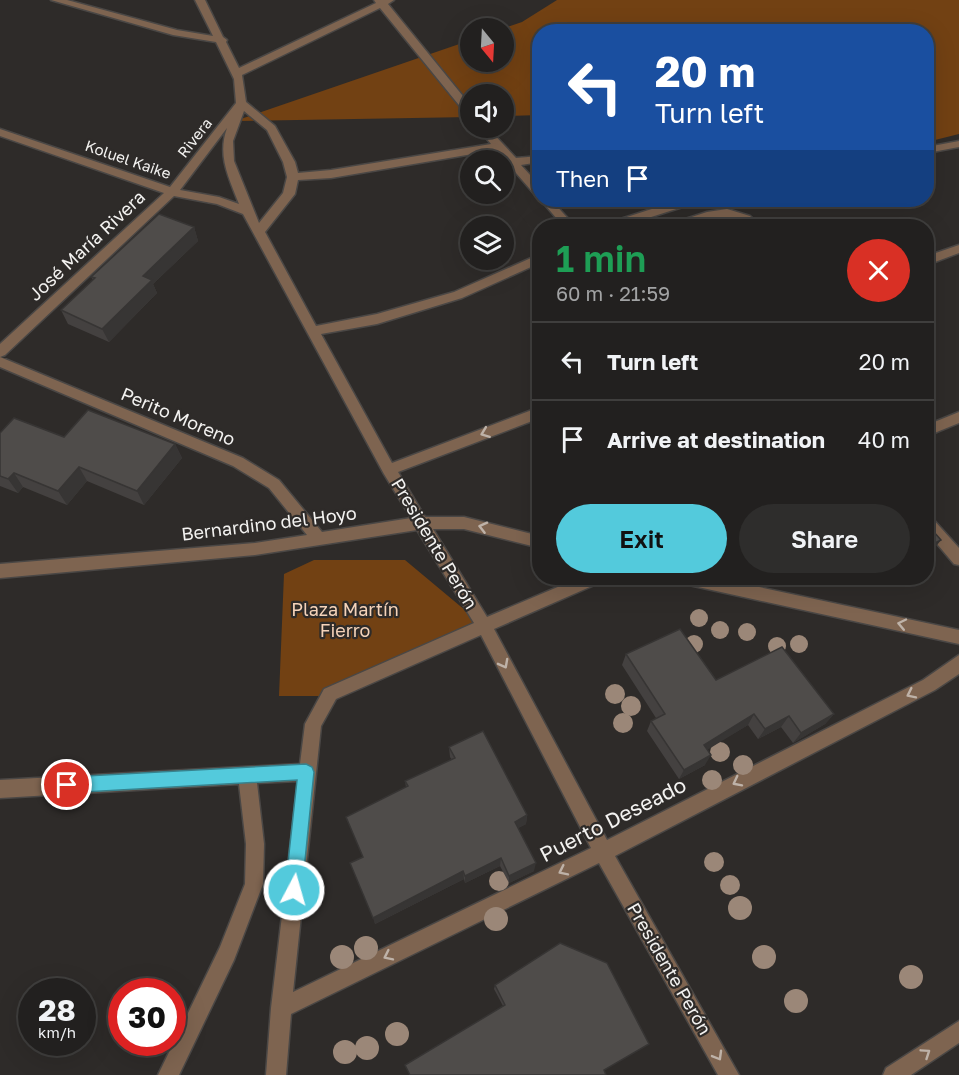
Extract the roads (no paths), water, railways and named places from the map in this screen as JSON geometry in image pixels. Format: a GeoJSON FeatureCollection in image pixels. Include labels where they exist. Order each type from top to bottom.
{"type":"FeatureCollection","features":[{"type":"Feature","properties":{"kind":"street"},"geometry":{"type":"LineString","coordinates":[[56,0],[176,33],[222,40]]}},
{"type":"Feature","properties":{"kind":"street","name":"Presidente Perón"},"geometry":{"type":"LineString","coordinates":[[200,0],[237,73],[242,102],[228,141],[228,161],[247,211],[389,470],[484,626],[603,852],[729,1075]]}},
{"type":"Feature","properties":{"kind":"street"},"geometry":{"type":"LineString","coordinates":[[237,73],[384,1],[460,99]]}},
{"type":"Feature","properties":{"kind":"street"},"geometry":{"type":"LineString","coordinates":[[242,102],[271,128],[289,162],[293,177],[289,194],[259,231]]}},
{"type":"Feature","properties":{"kind":"street","name":"Rivera"},"geometry":{"type":"LineString","coordinates":[[172,192],[242,102]]}},
{"type":"Feature","properties":{"kind":"street","name":"Koluel Kaike"},"geometry":{"type":"LineString","coordinates":[[0,132],[172,192],[219,201],[247,211]]}},
{"type":"Feature","properties":{"kind":"street"},"geometry":{"type":"LineString","coordinates":[[492,138],[502,150]]}},
{"type":"Feature","properties":{"kind":"street"},"geometry":{"type":"LineString","coordinates":[[934,149],[959,144]]}},
{"type":"Feature","properties":{"kind":"street"},"geometry":{"type":"LineString","coordinates":[[293,177],[331,174],[499,146]]}},
{"type":"Feature","properties":{"kind":"street"},"geometry":{"type":"LineString","coordinates":[[514,162],[532,160]]}},
{"type":"Feature","properties":{"kind":"street"},"geometry":{"type":"LineString","coordinates":[[514,163],[532,184]]}},
{"type":"Feature","properties":{"kind":"street","name":"José María Rivera"},"geometry":{"type":"LineString","coordinates":[[0,352],[172,192]]}},
{"type":"Feature","properties":{"kind":"street"},"geometry":{"type":"LineString","coordinates":[[551,207],[563,219]]}},
{"type":"Feature","properties":{"kind":"street"},"geometry":{"type":"LineString","coordinates":[[634,219],[670,207]]}},
{"type":"Feature","properties":{"kind":"street"},"geometry":{"type":"LineString","coordinates":[[700,219],[722,212],[745,216],[748,219]]}},
{"type":"Feature","properties":{"kind":"street"},"geometry":{"type":"LineString","coordinates":[[934,258],[959,249]]}},
{"type":"Feature","properties":{"kind":"street"},"geometry":{"type":"LineString","coordinates":[[313,331],[377,319],[458,295],[532,262]]}},
{"type":"Feature","properties":{"kind":"street","name":"Perito Moreno"},"geometry":{"type":"LineString","coordinates":[[0,362],[238,462],[274,484],[319,539]]}},
{"type":"Feature","properties":{"kind":"street"},"geometry":{"type":"LineString","coordinates":[[389,470],[532,415]]}},
{"type":"Feature","properties":{"kind":"street"},"geometry":{"type":"LineString","coordinates":[[934,428],[959,417]]}},
{"type":"Feature","properties":{"kind":"street","name":"Bernardino del Hoyo"},"geometry":{"type":"LineString","coordinates":[[0,571],[255,549],[421,523],[464,522],[532,540]]}},
{"type":"Feature","properties":{"kind":"street"},"geometry":{"type":"LineString","coordinates":[[934,530],[959,559]]}},
{"type":"Feature","properties":{"kind":"street"},"geometry":{"type":"LineString","coordinates":[[276,1075],[306,772],[313,724],[330,694],[578,585]]}},
{"type":"Feature","properties":{"kind":"street"},"geometry":{"type":"LineString","coordinates":[[721,585],[959,637]]}},
{"type":"Feature","properties":{"kind":"street","name":"Puerto Deseado"},"geometry":{"type":"LineString","coordinates":[[281,1008],[603,852],[929,685],[956,667],[959,662]]}},
{"type":"Feature","properties":{"kind":"street"},"geometry":{"type":"LineString","coordinates":[[0,789],[306,772]]}},
{"type":"Feature","properties":{"kind":"street"},"geometry":{"type":"LineString","coordinates":[[168,1075],[227,953],[254,884],[255,844],[247,775]]}},
{"type":"Feature","properties":{"kind":"street"},"geometry":{"type":"LineString","coordinates":[[893,1075],[959,1031]]}},
{"type":"Feature","properties":{"kind":"park label","name":"Plaza Martín Fierro"},"geometry":{"type":"Point","coordinates":[345,620]}}]}
